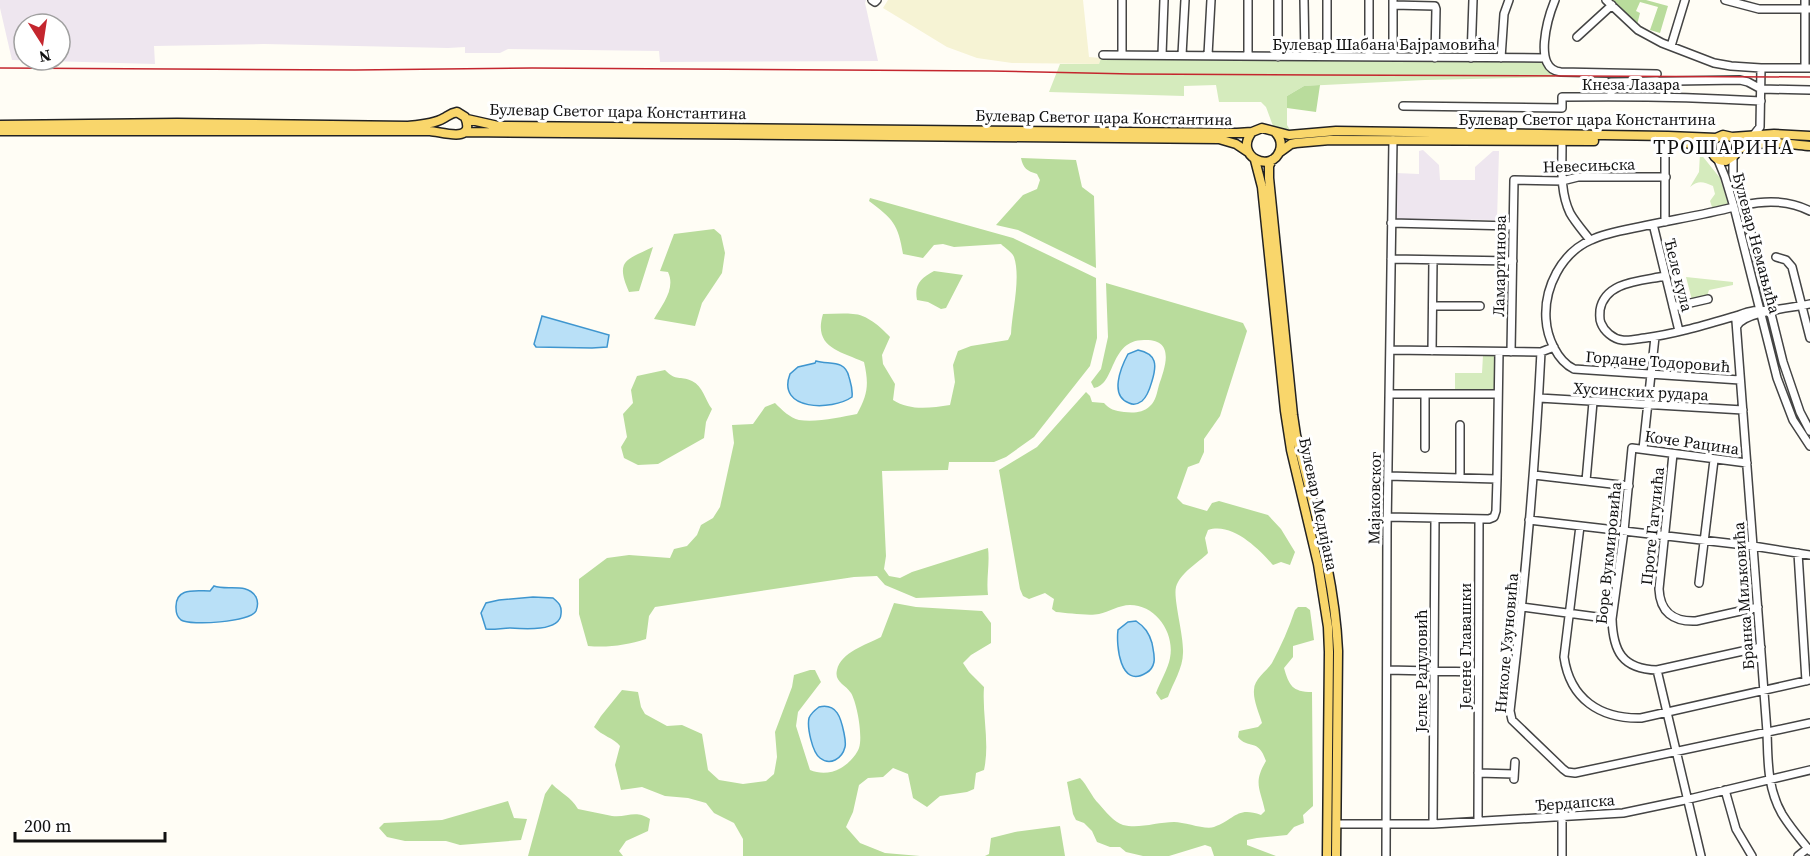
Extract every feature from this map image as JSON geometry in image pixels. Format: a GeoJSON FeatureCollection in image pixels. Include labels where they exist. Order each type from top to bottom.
{"type":"FeatureCollection","features":[{"type":"Feature","properties":{"kind":"main road"},"geometry":{"type":"LineString","coordinates":[[0,131],[430,131],[457,136],[465,132],[468,126],[464,115],[457,112],[450,113],[444,124],[448,133]]}},
{"type":"Feature","properties":{"kind":"main road"},"geometry":{"type":"LineString","coordinates":[[0,125],[177,123],[408,126],[446,118]]}},
{"type":"Feature","properties":{"kind":"main road","name":"Булевар Светог цара Константина"},"geometry":{"type":"LineString","coordinates":[[467,119],[498,126],[1237,134],[1267,128],[1289,135],[1339,132],[1716,138],[1724,135],[1732,137],[1774,134],[1810,136]]}},
{"type":"Feature","properties":{"kind":"main road","name":"Булевар Светог цара Константина"},"geometry":{"type":"LineString","coordinates":[[465,132],[1219,139],[1236,144],[1248,152]]}},
{"type":"Feature","properties":{"kind":"main road"},"geometry":{"type":"LineString","coordinates":[[1252,132],[1247,141],[1248,152],[1255,160],[1266,162],[1272,160],[1280,152],[1281,141],[1275,132]]}},
{"type":"Feature","properties":{"kind":"main road"},"geometry":{"type":"LineString","coordinates":[[1732,137],[1736,143],[1735,154]]}},
{"type":"Feature","properties":{"kind":"main road"},"geometry":{"type":"LineString","coordinates":[[1716,138],[1711,145],[1711,150],[1718,160]]}},
{"type":"Feature","properties":{"kind":"main road","name":"Булевар Светог цара Константина"},"geometry":{"type":"LineString","coordinates":[[1280,152],[1291,144],[1302,141],[1667,140],[1688,142],[1711,150]]}},
{"type":"Feature","properties":{"kind":"main road"},"geometry":{"type":"LineString","coordinates":[[1735,154],[1751,144],[1810,146]]}},
{"type":"Feature","properties":{"kind":"main road","name":"Булевар Немањића"},"geometry":{"type":"LineString","coordinates":[[1718,160],[1726,161],[1735,154]]}},
{"type":"Feature","properties":{"kind":"main road","name":"Булевар Медијана"},"geometry":{"type":"LineString","coordinates":[[1255,160],[1262,187],[1286,420],[1326,610],[1329,652],[1327,856]]}},
{"type":"Feature","properties":{"kind":"main road","name":"Булевар Медијана"},"geometry":{"type":"LineString","coordinates":[[1272,160],[1269,166],[1269,178],[1293,415],[1327,563],[1337,628],[1336,856]]}},
{"type":"Feature","properties":{"kind":"street"},"geometry":{"type":"LineString","coordinates":[[872,0],[875,2],[877,0]]}},
{"type":"Feature","properties":{"kind":"street"},"geometry":{"type":"LineString","coordinates":[[1122,0],[1122,54]]}},
{"type":"Feature","properties":{"kind":"street"},"geometry":{"type":"LineString","coordinates":[[1162,55],[1164,0]]}},
{"type":"Feature","properties":{"kind":"street"},"geometry":{"type":"LineString","coordinates":[[1182,55],[1185,0]]}},
{"type":"Feature","properties":{"kind":"street"},"geometry":{"type":"LineString","coordinates":[[1208,55],[1211,0]]}},
{"type":"Feature","properties":{"kind":"street"},"geometry":{"type":"LineString","coordinates":[[1248,0],[1248,56]]}},
{"type":"Feature","properties":{"kind":"street"},"geometry":{"type":"LineString","coordinates":[[1278,0],[1278,57]]}},
{"type":"Feature","properties":{"kind":"street"},"geometry":{"type":"LineString","coordinates":[[1304,0],[1305,56]]}},
{"type":"Feature","properties":{"kind":"street"},"geometry":{"type":"LineString","coordinates":[[1327,0],[1327,56]]}},
{"type":"Feature","properties":{"kind":"street"},"geometry":{"type":"LineString","coordinates":[[1369,0],[1369,57]]}},
{"type":"Feature","properties":{"kind":"street"},"geometry":{"type":"LineString","coordinates":[[1471,58],[1473,0]]}},
{"type":"Feature","properties":{"kind":"street"},"geometry":{"type":"LineString","coordinates":[[1501,58],[1504,14],[1509,0]]}},
{"type":"Feature","properties":{"kind":"street"},"geometry":{"type":"LineString","coordinates":[[1555,0],[1545,39],[1547,65],[1555,72],[1657,74]]}},
{"type":"Feature","properties":{"kind":"street"},"geometry":{"type":"LineString","coordinates":[[1671,46],[1685,0]]}},
{"type":"Feature","properties":{"kind":"street"},"geometry":{"type":"LineString","coordinates":[[1725,0],[1759,9],[1807,9]]}},
{"type":"Feature","properties":{"kind":"street"},"geometry":{"type":"LineString","coordinates":[[1577,37],[1609,3],[1638,30],[1720,65],[1807,68],[1805,0]]}},
{"type":"Feature","properties":{"kind":"street"},"geometry":{"type":"LineString","coordinates":[[1393,57],[1393,3],[1435,6],[1435,58]]}},
{"type":"Feature","properties":{"kind":"street","name":"Булевар Шабана Бајрамовића"},"geometry":{"type":"LineString","coordinates":[[1103,55],[1545,58]]}},
{"type":"Feature","properties":{"kind":"street"},"geometry":{"type":"LineString","coordinates":[[1752,137],[1760,128],[1761,68]]}},
{"type":"Feature","properties":{"kind":"street"},"geometry":{"type":"LineString","coordinates":[[1611,96],[1611,82],[1740,80],[1761,89],[1810,90]]}},
{"type":"Feature","properties":{"kind":"street","name":"Кнеза Лазара"},"geometry":{"type":"LineString","coordinates":[[1403,106],[1562,108],[1562,97],[1611,96],[1761,101]]}},
{"type":"Feature","properties":{"kind":"street","name":"Мајаковског"},"geometry":{"type":"LineString","coordinates":[[1386,856],[1388,476],[1392,290],[1390,259],[1393,141]]}},
{"type":"Feature","properties":{"kind":"street"},"geometry":{"type":"LineString","coordinates":[[1562,146],[1562,181],[1570,213],[1590,240]]}},
{"type":"Feature","properties":{"kind":"street"},"geometry":{"type":"LineString","coordinates":[[1665,147],[1665,222]]}},
{"type":"Feature","properties":{"kind":"street","name":"Булевар Немањића"},"geometry":{"type":"LineString","coordinates":[[1735,154],[1733,173],[1744,205],[1770,311],[1794,398],[1810,431]]}},
{"type":"Feature","properties":{"kind":"street","name":"Булевар Немањића"},"geometry":{"type":"LineString","coordinates":[[1718,160],[1734,207],[1759,311],[1785,402],[1798,430],[1810,446]]}},
{"type":"Feature","properties":{"kind":"street","name":"Невесињска"},"geometry":{"type":"LineString","coordinates":[[1514,180],[1562,181],[1578,177],[1665,177]]}},
{"type":"Feature","properties":{"kind":"street","name":"Ламартинова"},"geometry":{"type":"LineString","coordinates":[[1511,352],[1514,180]]}},
{"type":"Feature","properties":{"kind":"street"},"geometry":{"type":"LineString","coordinates":[[1744,205],[1779,201],[1810,211]]}},
{"type":"Feature","properties":{"kind":"street"},"geometry":{"type":"LineString","coordinates":[[1390,350],[1541,352],[1554,347],[1549,337],[1546,316],[1552,282],[1564,261],[1590,240],[1734,207]]}},
{"type":"Feature","properties":{"kind":"street"},"geometry":{"type":"LineString","coordinates":[[1391,223],[1513,226]]}},
{"type":"Feature","properties":{"kind":"street","name":"Ћеле кула"},"geometry":{"type":"LineString","coordinates":[[1653,224],[1679,331]]}},
{"type":"Feature","properties":{"kind":"street"},"geometry":{"type":"LineString","coordinates":[[1776,257],[1786,260],[1792,267],[1806,305],[1810,338]]}},
{"type":"Feature","properties":{"kind":"street"},"geometry":{"type":"LineString","coordinates":[[1390,259],[1513,261]]}},
{"type":"Feature","properties":{"kind":"street"},"geometry":{"type":"LineString","coordinates":[[1432,351],[1433,260]]}},
{"type":"Feature","properties":{"kind":"street"},"geometry":{"type":"LineString","coordinates":[[1665,276],[1617,287],[1605,297],[1600,312],[1601,323],[1607,332],[1617,339],[1629,341],[1655,337],[1739,315],[1806,305]]}},
{"type":"Feature","properties":{"kind":"street"},"geometry":{"type":"LineString","coordinates":[[1673,307],[1708,299]]}},
{"type":"Feature","properties":{"kind":"street"},"geometry":{"type":"LineString","coordinates":[[1433,306],[1480,306]]}},
{"type":"Feature","properties":{"kind":"street"},"geometry":{"type":"LineString","coordinates":[[1737,326],[1742,320],[1759,311]]}},
{"type":"Feature","properties":{"kind":"street","name":"Бранка Миљковића"},"geometry":{"type":"LineString","coordinates":[[1739,315],[1736,320],[1769,779],[1781,813],[1809,850]]}},
{"type":"Feature","properties":{"kind":"street"},"geometry":{"type":"LineString","coordinates":[[1643,449],[1655,337]]}},
{"type":"Feature","properties":{"kind":"street","name":"Гордане Тодоровић"},"geometry":{"type":"LineString","coordinates":[[1554,347],[1562,359],[1574,369],[1740,380]]}},
{"type":"Feature","properties":{"kind":"street"},"geometry":{"type":"LineString","coordinates":[[1388,517],[1489,519],[1494,517],[1497,479],[1499,352]]}},
{"type":"Feature","properties":{"kind":"street","name":"Николе Узуновића"},"geometry":{"type":"LineString","coordinates":[[1541,352],[1534,474],[1511,718],[1563,769],[1575,773],[1810,723]]}},
{"type":"Feature","properties":{"kind":"street"},"geometry":{"type":"LineString","coordinates":[[1389,394],[1498,394]]}},
{"type":"Feature","properties":{"kind":"street"},"geometry":{"type":"LineString","coordinates":[[1425,394],[1425,448]]}},
{"type":"Feature","properties":{"kind":"street","name":"Хусинских рудара"},"geometry":{"type":"LineString","coordinates":[[1539,398],[1743,410]]}},
{"type":"Feature","properties":{"kind":"street"},"geometry":{"type":"LineString","coordinates":[[1586,481],[1593,402]]}},
{"type":"Feature","properties":{"kind":"street"},"geometry":{"type":"LineString","coordinates":[[1460,425],[1460,478]]}},
{"type":"Feature","properties":{"kind":"street","name":"Коче Рацина"},"geometry":{"type":"LineString","coordinates":[[1632,448],[1748,463]]}},
{"type":"Feature","properties":{"kind":"street","name":"Боре Вукмировића"},"geometry":{"type":"LineString","coordinates":[[1632,448],[1612,619],[1615,645],[1624,660],[1639,668],[1657,670],[1761,647]]}},
{"type":"Feature","properties":{"kind":"street","name":"Проте Гагулића"},"geometry":{"type":"LineString","coordinates":[[1673,454],[1659,596],[1661,603],[1668,614],[1680,621],[1696,621],[1758,607]]}},
{"type":"Feature","properties":{"kind":"street"},"geometry":{"type":"LineString","coordinates":[[1698,583],[1714,460]]}},
{"type":"Feature","properties":{"kind":"street"},"geometry":{"type":"LineString","coordinates":[[1534,474],[1629,486]]}},
{"type":"Feature","properties":{"kind":"street"},"geometry":{"type":"LineString","coordinates":[[1388,476],[1497,479]]}},
{"type":"Feature","properties":{"kind":"street","name":"Јелке Радуловић"},"geometry":{"type":"LineString","coordinates":[[1433,824],[1435,518]]}},
{"type":"Feature","properties":{"kind":"street","name":"Јелене Главашки"},"geometry":{"type":"LineString","coordinates":[[1478,821],[1479,519]]}},
{"type":"Feature","properties":{"kind":"street"},"geometry":{"type":"LineString","coordinates":[[1529,520],[1754,546],[1810,555]]}},
{"type":"Feature","properties":{"kind":"street"},"geometry":{"type":"LineString","coordinates":[[1580,526],[1564,657],[1568,674],[1580,695],[1598,710],[1616,716],[1641,718],[1808,680],[1798,553]]}},
{"type":"Feature","properties":{"kind":"street"},"geometry":{"type":"LineString","coordinates":[[1522,607],[1612,619]]}},
{"type":"Feature","properties":{"kind":"street"},"geometry":{"type":"LineString","coordinates":[[1387,670],[1478,672]]}},
{"type":"Feature","properties":{"kind":"street"},"geometry":{"type":"LineString","coordinates":[[1657,670],[1701,856]]}},
{"type":"Feature","properties":{"kind":"street"},"geometry":{"type":"LineString","coordinates":[[1478,773],[1514,777],[1515,762]]}},
{"type":"Feature","properties":{"kind":"street","name":"Ђердапска"},"geometry":{"type":"LineString","coordinates":[[1337,824],[1433,824],[1623,813],[1810,770]]}},
{"type":"Feature","properties":{"kind":"street"},"geometry":{"type":"LineString","coordinates":[[1725,790],[1736,829],[1752,856]]}},
{"type":"Feature","properties":{"kind":"street"},"geometry":{"type":"LineString","coordinates":[[1562,817],[1562,856]]}},
{"type":"Feature","properties":{"kind":"street"},"geometry":{"type":"LineString","coordinates":[[1798,856],[1809,850]]}},
{"type":"Feature","properties":{"kind":"shaded area"},"geometry":{"type":"Polygon","coordinates":[[[0,0],[866,0],[878,61],[660,62],[659,51],[508,49],[500,53],[465,53],[465,47],[264,44],[154,46],[155,64],[72,62],[72,12],[12,12],[12,60],[0,0]]]}},
{"type":"Feature","properties":{"kind":"shaded area"},"geometry":{"type":"Polygon","coordinates":[[[888,0],[1083,0],[1089,57],[1101,58],[1099,64],[1012,63],[977,58],[947,47],[883,8],[888,0]]]}},
{"type":"Feature","properties":{"kind":"shaded area"},"geometry":{"type":"Polygon","coordinates":[[[1423,150],[1439,165],[1440,180],[1475,180],[1475,167],[1493,151],[1499,151],[1497,220],[1395,219],[1396,173],[1419,174],[1419,151],[1423,150]]]}},
{"type":"Feature","properties":{"kind":"green space"},"geometry":{"type":"Polygon","coordinates":[[[1608,0],[1646,0],[1668,6],[1660,33],[1650,30],[1658,7],[1640,2],[1636,11],[1640,13],[1637,25],[1608,0]]]}},
{"type":"Feature","properties":{"kind":"green space"},"geometry":{"type":"Polygon","coordinates":[[[1102,55],[1545,59],[1555,72],[1555,77],[1304,86],[1287,96],[1287,125],[1290,130],[1273,126],[1266,107],[1261,102],[1219,102],[1216,85],[1184,86],[1184,96],[1049,92],[1060,64],[1099,64],[1102,55]]]}},
{"type":"Feature","properties":{"kind":"green space"},"geometry":{"type":"Polygon","coordinates":[[[1320,85],[1316,112],[1287,108],[1287,96],[1304,86],[1320,85]]]}},
{"type":"Feature","properties":{"kind":"green space"},"geometry":{"type":"Polygon","coordinates":[[[1700,153],[1720,178],[1729,207],[1713,210],[1710,201],[1715,194],[1713,186],[1701,182],[1690,187],[1699,172],[1700,153]]]}},
{"type":"Feature","properties":{"kind":"green space"},"geometry":{"type":"Polygon","coordinates":[[[1021,158],[1076,160],[1082,187],[1094,196],[1096,268],[1018,230],[996,225],[1023,195],[1037,189],[1040,180],[1037,174],[1026,169],[1021,158]]]}},
{"type":"Feature","properties":{"kind":"green space"},"geometry":{"type":"Polygon","coordinates":[[[870,198],[1013,238],[1096,278],[1097,338],[1090,366],[1034,437],[1006,457],[994,462],[949,462],[948,470],[882,471],[886,556],[884,569],[889,576],[900,578],[912,572],[988,548],[988,595],[916,598],[885,585],[877,576],[854,577],[655,607],[649,616],[646,639],[617,646],[588,646],[579,614],[579,579],[607,558],[629,555],[670,558],[674,549],[687,546],[697,535],[701,525],[713,518],[720,507],[734,443],[732,425],[753,424],[765,407],[775,403],[789,416],[806,421],[857,414],[867,389],[864,362],[837,351],[825,341],[821,325],[823,314],[863,316],[890,337],[882,355],[883,364],[895,384],[893,400],[913,407],[928,408],[950,405],[955,382],[953,365],[958,351],[971,346],[1008,340],[1011,334],[1017,275],[1014,257],[1010,252],[1001,244],[954,247],[943,244],[934,245],[923,258],[903,254],[893,223],[869,201],[870,198]]]}},
{"type":"Feature","properties":{"kind":"green space"},"geometry":{"type":"Polygon","coordinates":[[[714,229],[721,235],[725,253],[722,273],[702,303],[695,326],[654,319],[669,291],[668,272],[660,271],[674,234],[714,229]]]}},
{"type":"Feature","properties":{"kind":"green space"},"geometry":{"type":"Polygon","coordinates":[[[653,247],[639,291],[629,292],[623,267],[636,255],[653,247]]]}},
{"type":"Feature","properties":{"kind":"green space"},"geometry":{"type":"Polygon","coordinates":[[[934,271],[963,275],[946,308],[941,309],[928,302],[917,300],[920,282],[934,271]]]}},
{"type":"Feature","properties":{"kind":"green space"},"geometry":{"type":"Polygon","coordinates":[[[1686,277],[1733,282],[1733,285],[1709,290],[1707,296],[1692,300],[1686,277]]]}},
{"type":"Feature","properties":{"kind":"green space"},"geometry":{"type":"Polygon","coordinates":[[[1106,283],[1243,323],[1247,331],[1220,416],[1204,439],[1204,452],[1199,463],[1188,467],[1177,498],[1183,504],[1207,511],[1212,503],[1219,501],[1268,515],[1281,529],[1295,552],[1290,565],[1281,562],[1273,565],[1252,544],[1235,533],[1217,529],[1208,530],[1205,538],[1208,553],[1185,573],[1176,587],[1183,659],[1168,697],[1161,700],[1156,693],[1169,662],[1171,649],[1166,630],[1155,615],[1139,606],[1130,605],[1095,615],[1056,612],[1052,609],[1054,599],[1045,593],[1029,599],[1023,596],[999,470],[1037,447],[1086,392],[1092,402],[1104,403],[1121,412],[1141,411],[1154,402],[1166,355],[1161,344],[1154,341],[1133,342],[1125,347],[1101,385],[1094,388],[1091,382],[1101,369],[1108,337],[1106,283]]]}},
{"type":"Feature","properties":{"kind":"green space"},"geometry":{"type":"Polygon","coordinates":[[[1483,355],[1497,355],[1496,392],[1455,392],[1455,373],[1482,373],[1483,355]]]}},
{"type":"Feature","properties":{"kind":"green space"},"geometry":{"type":"Polygon","coordinates":[[[665,370],[675,377],[696,383],[712,409],[706,422],[704,438],[658,464],[638,465],[624,458],[621,447],[627,437],[623,414],[633,403],[631,390],[637,376],[665,370]]]}},
{"type":"Feature","properties":{"kind":"green space"},"geometry":{"type":"Polygon","coordinates":[[[894,603],[916,607],[982,611],[991,623],[991,643],[971,655],[963,663],[984,687],[986,760],[984,770],[976,773],[974,789],[940,796],[927,807],[913,798],[908,774],[893,768],[883,777],[868,778],[859,785],[853,812],[846,827],[860,843],[885,853],[920,856],[743,856],[743,839],[734,823],[714,813],[706,803],[688,798],[665,796],[642,787],[621,790],[615,765],[620,746],[594,727],[622,690],[638,692],[645,714],[667,726],[682,725],[702,734],[708,770],[719,780],[743,784],[766,781],[774,774],[777,757],[775,732],[792,687],[794,675],[815,670],[821,682],[798,712],[796,726],[810,770],[825,773],[844,766],[854,757],[859,748],[860,728],[853,698],[837,677],[837,670],[843,658],[881,637],[894,603]]]}},
{"type":"Feature","properties":{"kind":"green space"},"geometry":{"type":"Polygon","coordinates":[[[1298,607],[1306,607],[1310,610],[1314,640],[1293,646],[1293,657],[1284,668],[1292,686],[1300,691],[1312,692],[1313,806],[1303,815],[1304,823],[1294,827],[1287,835],[1247,840],[1247,845],[1276,856],[1214,856],[1211,847],[1205,845],[1169,856],[1143,856],[1126,852],[1120,847],[1110,847],[1097,842],[1092,831],[1084,823],[1076,820],[1073,814],[1067,782],[1080,778],[1110,816],[1120,824],[1129,826],[1174,822],[1210,828],[1241,813],[1261,815],[1265,811],[1259,780],[1266,761],[1260,749],[1245,743],[1238,737],[1239,731],[1258,727],[1262,723],[1254,698],[1255,686],[1272,663],[1298,607]]]}},
{"type":"Feature","properties":{"kind":"green space"},"geometry":{"type":"Polygon","coordinates":[[[552,784],[578,809],[612,816],[635,814],[645,816],[650,819],[648,831],[626,841],[619,851],[623,856],[528,856],[545,794],[552,784]]]}},
{"type":"Feature","properties":{"kind":"green space"},"geometry":{"type":"Polygon","coordinates":[[[508,801],[514,818],[527,819],[521,840],[460,845],[446,841],[405,841],[387,837],[379,828],[384,823],[442,820],[508,801]]]}},
{"type":"Feature","properties":{"kind":"green space"},"geometry":{"type":"Polygon","coordinates":[[[1060,826],[1065,856],[985,856],[989,854],[991,838],[1060,826]]]}},
{"type":"Feature","properties":{"kind":"water"},"geometry":{"type":"Polygon","coordinates":[[[542,316],[609,335],[607,347],[536,347],[534,344],[542,316]]]}},
{"type":"Feature","properties":{"kind":"water"},"geometry":{"type":"Polygon","coordinates":[[[1138,350],[1152,357],[1155,370],[1146,397],[1132,404],[1119,394],[1118,381],[1128,354],[1138,350]]]}},
{"type":"Feature","properties":{"kind":"water"},"geometry":{"type":"Polygon","coordinates":[[[816,361],[844,367],[851,384],[852,397],[843,402],[820,406],[808,405],[791,395],[788,386],[790,374],[798,367],[816,361]]]}},
{"type":"Feature","properties":{"kind":"water"},"geometry":{"type":"Polygon","coordinates":[[[214,586],[242,588],[252,592],[257,600],[256,611],[243,618],[220,622],[196,623],[180,619],[176,610],[177,601],[182,593],[210,591],[214,586]]]}},
{"type":"Feature","properties":{"kind":"water"},"geometry":{"type":"Polygon","coordinates":[[[533,597],[553,598],[560,605],[559,620],[548,627],[540,628],[486,629],[481,613],[486,603],[533,597]]]}},
{"type":"Feature","properties":{"kind":"water"},"geometry":{"type":"Polygon","coordinates":[[[1136,621],[1150,636],[1154,657],[1154,664],[1150,670],[1137,676],[1130,675],[1125,670],[1119,654],[1118,637],[1118,630],[1128,622],[1136,621]]]}},
{"type":"Feature","properties":{"kind":"water"},"geometry":{"type":"Polygon","coordinates":[[[819,707],[830,707],[834,710],[840,717],[843,727],[845,747],[841,755],[832,761],[824,760],[817,755],[811,739],[809,718],[819,707]]]}},
{"type":"Feature","properties":{"kind":"railway"},"geometry":{"type":"LineString","coordinates":[[0,68],[355,70],[532,68],[1810,77]]}},
{"type":"Feature","properties":{"kind":"district","name":"ТРОШАРИНА"},"geometry":{"type":"Point","coordinates":[1724,147]}}]}
